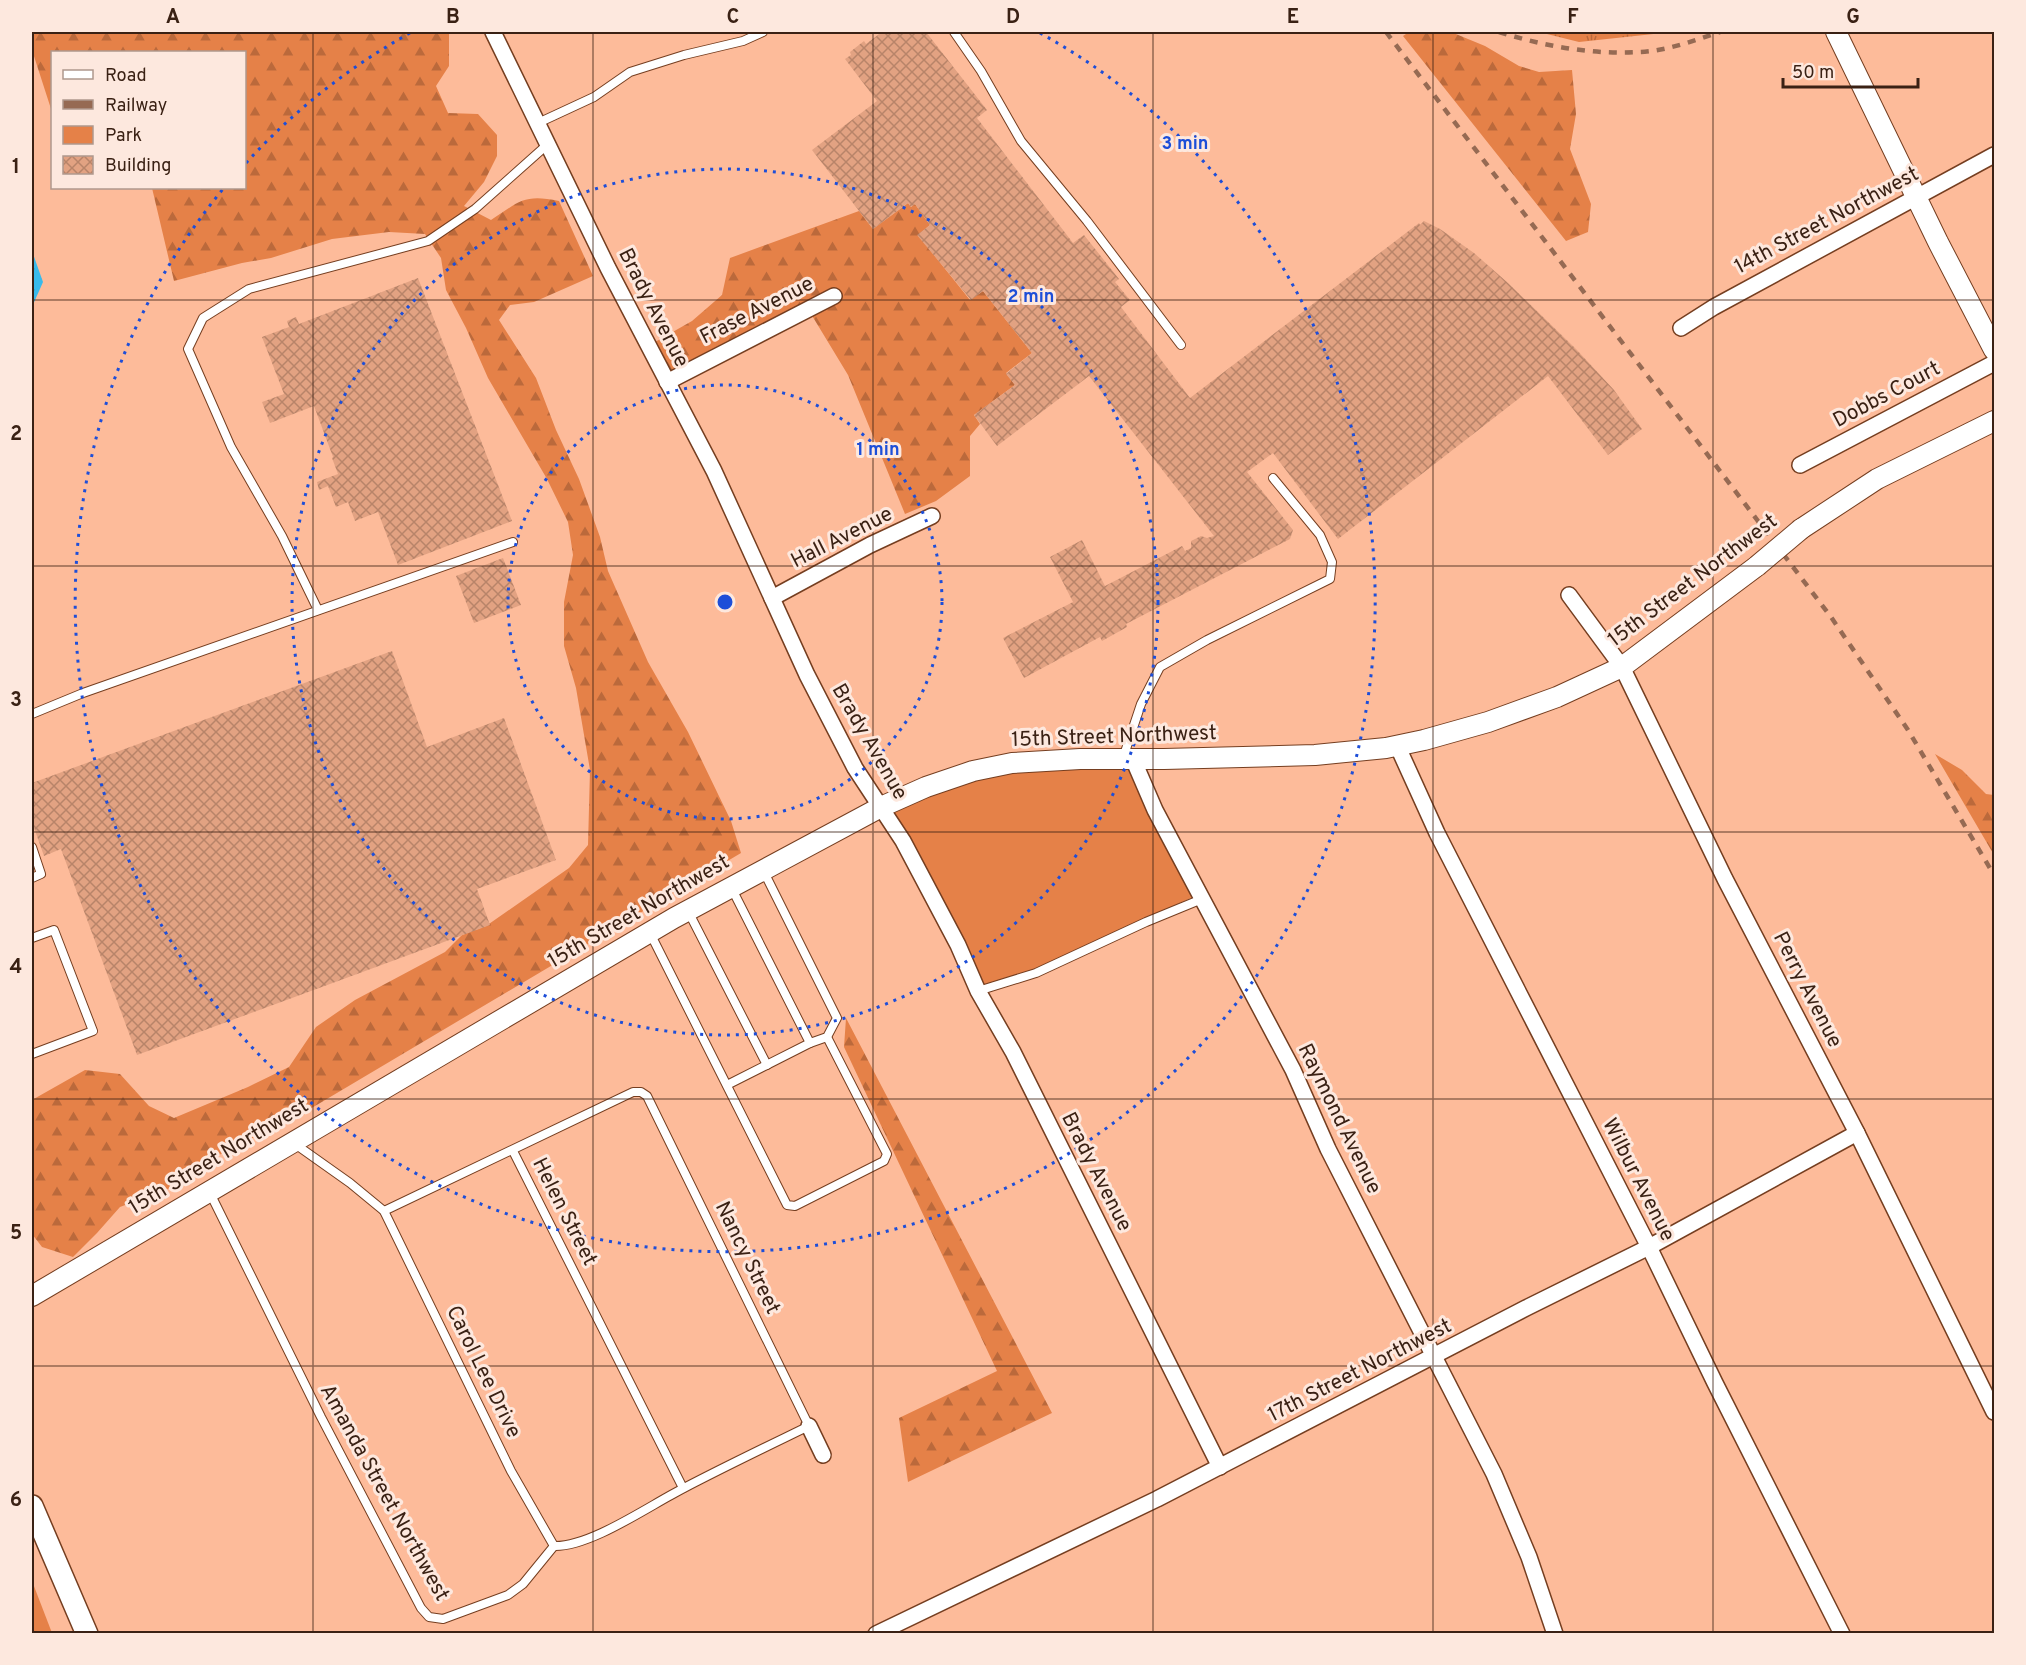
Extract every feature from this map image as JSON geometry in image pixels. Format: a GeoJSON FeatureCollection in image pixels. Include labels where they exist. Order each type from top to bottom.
{"type":"FeatureCollection","features":[{"type":"Feature","properties":{"kind":"main road"},"geometry":{"type":"LineString","coordinates":[[32,1506],[87,1634]]}},
{"type":"Feature","properties":{"kind":"street","name":"Brady Avenue"},"geometry":{"type":"LineString","coordinates":[[493,32],[667,382],[714,471],[807,675],[855,768],[903,841],[947,924],[978,991],[1023,1073],[1220,1467]]}},
{"type":"Feature","properties":{"kind":"street"},"geometry":{"type":"LineString","coordinates":[[1836,32],[1995,350]]}},
{"type":"Feature","properties":{"kind":"street","name":"14th Street Northwest"},"geometry":{"type":"LineString","coordinates":[[1681,328],[1714,306],[1995,155]]}},
{"type":"Feature","properties":{"kind":"street","name":"Frase Avenue"},"geometry":{"type":"LineString","coordinates":[[667,382],[834,296]]}},
{"type":"Feature","properties":{"kind":"street","name":"Dobbs Court"},"geometry":{"type":"LineString","coordinates":[[1800,465],[1995,363]]}},
{"type":"Feature","properties":{"kind":"street","name":"15th Street Northwest"},"geometry":{"type":"LineString","coordinates":[[32,1296],[687,910],[881,807],[926,787],[973,771],[1012,763],[1080,759],[1315,755],[1397,745],[1488,722],[1557,697],[1622,667],[1756,566],[1801,529],[1877,479],[1995,421]]}},
{"type":"Feature","properties":{"kind":"street","name":"Hall Avenue"},"geometry":{"type":"LineString","coordinates":[[772,598],[870,545],[932,516]]}},
{"type":"Feature","properties":{"kind":"street","name":"Perry Avenue"},"geometry":{"type":"LineString","coordinates":[[1569,595],[1622,667],[1725,879],[1857,1133],[1995,1412]]}},
{"type":"Feature","properties":{"kind":"street","name":"Wilbur Avenue"},"geometry":{"type":"LineString","coordinates":[[1397,745],[1437,833],[1649,1247],[1842,1634]]}},
{"type":"Feature","properties":{"kind":"street","name":"Raymond Avenue"},"geometry":{"type":"LineString","coordinates":[[1128,759],[1293,1070],[1328,1149],[1494,1474],[1529,1557],[1556,1634]]}},
{"type":"Feature","properties":{"kind":"street","name":"17th Street Northwest"},"geometry":{"type":"LineString","coordinates":[[876,1634],[1220,1467],[1526,1308],[1649,1247],[1857,1133]]}},
{"type":"Feature","properties":{"kind":"street"},"geometry":{"type":"LineString","coordinates":[[809,1426],[823,1455]]}},
{"type":"Feature","properties":{"kind":"lane"},"geometry":{"type":"LineString","coordinates":[[538,123],[594,97],[630,72],[743,40],[763,32]]}},
{"type":"Feature","properties":{"kind":"lane"},"geometry":{"type":"LineString","coordinates":[[954,32],[981,71],[1022,141],[1087,221],[1181,345]]}},
{"type":"Feature","properties":{"kind":"lane"},"geometry":{"type":"LineString","coordinates":[[318,610],[282,536],[231,447],[188,349],[203,318],[249,289],[429,240],[476,209],[548,144]]}},
{"type":"Feature","properties":{"kind":"lane"},"geometry":{"type":"LineString","coordinates":[[1128,759],[1141,704],[1160,667],[1207,640],[1330,579],[1332,562],[1320,535],[1273,478]]}},
{"type":"Feature","properties":{"kind":"lane"},"geometry":{"type":"LineString","coordinates":[[32,714],[94,689],[513,542]]}},
{"type":"Feature","properties":{"kind":"lane"},"geometry":{"type":"LineString","coordinates":[[32,847],[41,874],[32,878]]}},
{"type":"Feature","properties":{"kind":"lane"},"geometry":{"type":"LineString","coordinates":[[727,1085],[810,1043],[827,1037],[837,1018],[762,869]]}},
{"type":"Feature","properties":{"kind":"lane"},"geometry":{"type":"LineString","coordinates":[[730,887],[810,1043]]}},
{"type":"Feature","properties":{"kind":"lane"},"geometry":{"type":"LineString","coordinates":[[978,991],[1036,973],[1202,899]]}},
{"type":"Feature","properties":{"kind":"lane"},"geometry":{"type":"LineString","coordinates":[[687,910],[767,1065]]}},
{"type":"Feature","properties":{"kind":"lane"},"geometry":{"type":"LineString","coordinates":[[32,938],[54,930],[93,1031],[32,1054]]}},
{"type":"Feature","properties":{"kind":"lane"},"geometry":{"type":"LineString","coordinates":[[649,932],[788,1205],[795,1206],[884,1161],[887,1154],[827,1037]]}},
{"type":"Feature","properties":{"kind":"lane","name":"Nancy Street"},"geometry":{"type":"LineString","coordinates":[[513,1151],[633,1092],[641,1092],[647,1096],[809,1426]]}},
{"type":"Feature","properties":{"kind":"lane"},"geometry":{"type":"LineString","coordinates":[[291,1142],[350,1183],[384,1211]]}},
{"type":"Feature","properties":{"kind":"lane","name":"Helen Street"},"geometry":{"type":"LineString","coordinates":[[384,1211],[513,1151],[683,1488]]}},
{"type":"Feature","properties":{"kind":"lane","name":"Amanda Street Northwest"},"geometry":{"type":"LineString","coordinates":[[210,1192],[321,1417],[416,1598],[429,1617],[443,1619],[508,1595],[523,1584],[554,1546]]}},
{"type":"Feature","properties":{"kind":"lane","name":"Carol Lee Drive"},"geometry":{"type":"LineString","coordinates":[[384,1211],[511,1471],[554,1546]]}},
{"type":"Feature","properties":{"kind":"lane"},"geometry":{"type":"LineString","coordinates":[[554,1546],[566,1546],[597,1535],[683,1488],[809,1426]]}},
{"type":"Feature","properties":{"kind":"green space"},"geometry":{"type":"Polygon","coordinates":[[[32,32],[449,32],[449,66],[436,86],[448,113],[478,114],[497,135],[497,156],[484,182],[464,206],[491,220],[509,208],[530,199],[559,201],[593,276],[534,302],[510,305],[499,320],[536,378],[556,430],[579,479],[600,537],[608,571],[648,662],[688,732],[731,821],[741,853],[310,1109],[219,1155],[173,1187],[120,1207],[73,1257],[42,1247],[32,1234],[32,1100],[85,1070],[120,1074],[149,1106],[174,1118],[289,1067],[316,1027],[355,1000],[445,952],[462,935],[486,926],[569,868],[588,845],[590,770],[576,688],[564,646],[564,602],[573,555],[568,522],[547,479],[488,378],[446,290],[441,258],[425,234],[389,232],[332,239],[271,258],[242,263],[174,281],[152,189],[246,189],[246,51],[51,51],[51,109],[32,50],[32,32]]]}},
{"type":"Feature","properties":{"kind":"green space"},"geometry":{"type":"Polygon","coordinates":[[[1409,32],[1451,32],[1485,46],[1519,66],[1539,72],[1572,70],[1576,114],[1570,149],[1591,204],[1588,232],[1566,241],[1403,36],[1409,32]]]}},
{"type":"Feature","properties":{"kind":"green space"},"geometry":{"type":"Polygon","coordinates":[[[1539,32],[1672,32],[1579,42],[1539,32]]]}},
{"type":"Feature","properties":{"kind":"green space"},"geometry":{"type":"Polygon","coordinates":[[[908,203],[911,207],[915,204],[930,225],[918,235],[970,300],[983,291],[1032,353],[1006,373],[1015,385],[974,415],[980,424],[970,436],[970,476],[936,501],[905,514],[848,375],[808,309],[667,382],[648,346],[692,321],[722,295],[730,258],[859,211],[873,229],[908,203]]]}},
{"type":"Feature","properties":{"kind":"green space"},"geometry":{"type":"Polygon","coordinates":[[[1935,754],[1962,770],[1986,794],[1994,795],[1994,855],[1935,754]]]}},
{"type":"Feature","properties":{"kind":"green space"},"geometry":{"type":"Polygon","coordinates":[[[1129,763],[1193,897],[1036,969],[980,986],[890,810],[975,777],[1129,763]]]}},
{"type":"Feature","properties":{"kind":"green space"},"geometry":{"type":"Polygon","coordinates":[[[846,1018],[1052,1413],[908,1482],[899,1418],[997,1371],[844,1047],[846,1018]]]}},
{"type":"Feature","properties":{"kind":"green space"},"geometry":{"type":"Polygon","coordinates":[[[32,1581],[52,1633],[32,1633],[32,1581]]]}},
{"type":"Feature","properties":{"kind":"water"},"geometry":{"type":"Polygon","coordinates":[[[32,251],[43,282],[32,307],[32,251]]]}},
{"type":"Feature","properties":{"kind":"building"},"geometry":{"type":"Polygon","coordinates":[[[882,32],[926,32],[987,110],[977,118],[1073,243],[1084,235],[1119,279],[1115,282],[1130,300],[1121,307],[1190,398],[1424,221],[1440,229],[1474,253],[1508,283],[1576,349],[1614,390],[1642,429],[1608,455],[1548,376],[1338,539],[1273,453],[1247,472],[1293,530],[1290,539],[1126,624],[1127,627],[1102,641],[1100,637],[1024,678],[1003,638],[1073,602],[1050,557],[1082,540],[1105,586],[1182,546],[1185,551],[1191,548],[1191,541],[1201,536],[1207,538],[1214,536],[1089,376],[997,446],[974,415],[1015,385],[1006,374],[1032,353],[983,291],[971,300],[917,235],[930,225],[915,204],[911,207],[908,203],[873,229],[812,150],[877,101],[845,59],[864,41],[866,44],[882,32]]]}},
{"type":"Feature","properties":{"kind":"building"},"geometry":{"type":"Polygon","coordinates":[[[418,278],[512,521],[398,565],[378,512],[355,521],[348,502],[336,507],[328,486],[319,490],[317,482],[338,474],[314,406],[270,423],[262,402],[284,394],[262,337],[289,327],[287,321],[296,317],[299,324],[418,278]]]}},
{"type":"Feature","properties":{"kind":"building"},"geometry":{"type":"Polygon","coordinates":[[[503,558],[521,605],[474,623],[456,576],[503,558]]]}},
{"type":"Feature","properties":{"kind":"building"},"geometry":{"type":"Polygon","coordinates":[[[392,651],[427,747],[504,718],[556,860],[477,889],[490,925],[137,1055],[61,849],[44,856],[32,822],[32,783],[392,651]]]}},
{"type":"Feature","properties":{"kind":"railway"},"geometry":{"type":"LineString","coordinates":[[1386,32],[1831,617],[1908,730],[1994,875]]}},
{"type":"Feature","properties":{"kind":"railway"},"geometry":{"type":"LineString","coordinates":[[1499,32],[1568,48],[1622,53],[1660,50],[1720,32]]}}]}
